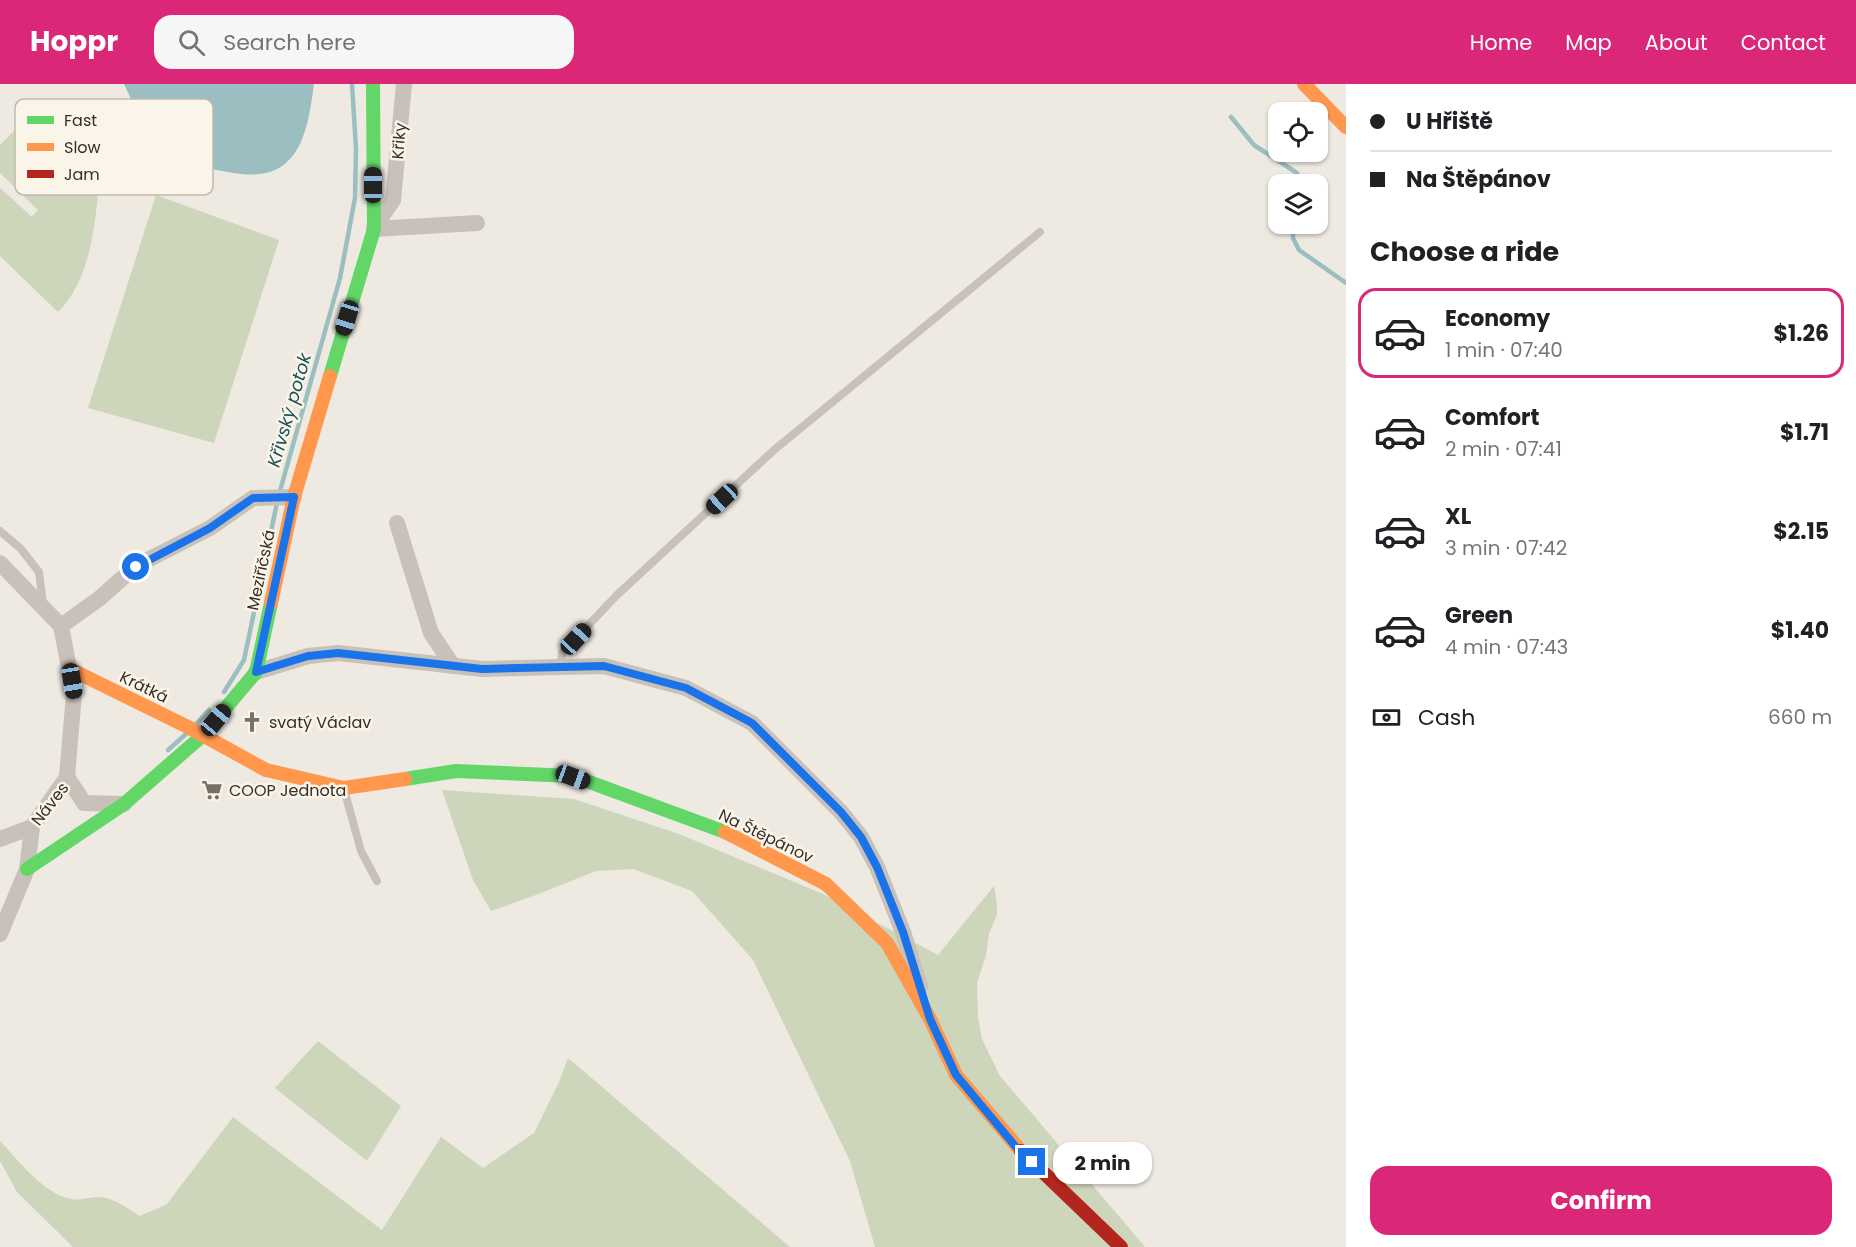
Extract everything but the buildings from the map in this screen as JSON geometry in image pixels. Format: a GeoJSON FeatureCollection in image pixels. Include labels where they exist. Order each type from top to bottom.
{"type":"FeatureCollection","features":[{"type":"Feature","properties":{"kind":"street","name":"Meziříčská"},"geometry":{"type":"LineString","coordinates":[[124,804],[256,672],[290,498],[374,229],[373,84]]}},
{"type":"Feature","properties":{"kind":"street","name":"Křiky"},"geometry":{"type":"LineString","coordinates":[[374,229],[393,200],[404,84]]}},
{"type":"Feature","properties":{"kind":"street"},"geometry":{"type":"LineString","coordinates":[[1304,84],[1346,127]]}},
{"type":"Feature","properties":{"kind":"street"},"geometry":{"type":"LineString","coordinates":[[374,229],[477,224]]}},
{"type":"Feature","properties":{"kind":"street"},"geometry":{"type":"LineString","coordinates":[[60,626],[100,598],[136,567],[210,528],[253,498],[290,498]]}},
{"type":"Feature","properties":{"kind":"street"},"geometry":{"type":"LineString","coordinates":[[397,523],[431,633],[453,666]]}},
{"type":"Feature","properties":{"kind":"street"},"geometry":{"type":"LineString","coordinates":[[0,564],[60,626],[74,694],[67,777]]}},
{"type":"Feature","properties":{"kind":"street"},"geometry":{"type":"LineString","coordinates":[[256,672],[308,656],[338,653],[482,669],[604,666],[686,688],[752,723],[841,812],[861,837],[877,867],[903,932],[930,1019]]}},
{"type":"Feature","properties":{"kind":"street","name":"Krátká"},"geometry":{"type":"LineString","coordinates":[[70,669],[195,731]]}},
{"type":"Feature","properties":{"kind":"street","name":"Na Štěpánov"},"geometry":{"type":"LineString","coordinates":[[195,731],[266,770],[344,788],[456,771],[573,777],[730,834],[826,884],[887,943],[930,1019],[956,1075],[1015,1146],[1121,1247]]}},
{"type":"Feature","properties":{"kind":"street","name":"Náves"},"geometry":{"type":"LineString","coordinates":[[27,869],[32,827],[67,777],[84,803],[124,804]]}},
{"type":"Feature","properties":{"kind":"street","name":"Náves"},"geometry":{"type":"LineString","coordinates":[[27,869],[124,804]]}},
{"type":"Feature","properties":{"kind":"street"},"geometry":{"type":"LineString","coordinates":[[0,839],[32,827]]}},
{"type":"Feature","properties":{"kind":"street"},"geometry":{"type":"LineString","coordinates":[[0,934],[27,869]]}},
{"type":"Feature","properties":{"kind":"lane"},"geometry":{"type":"LineString","coordinates":[[561,667],[562,653],[617,595],[774,450],[1040,232]]}},
{"type":"Feature","properties":{"kind":"lane"},"geometry":{"type":"LineString","coordinates":[[0,531],[21,549],[39,572],[43,608]]}},
{"type":"Feature","properties":{"kind":"lane"},"geometry":{"type":"LineString","coordinates":[[344,788],[362,851],[377,881]]}},
{"type":"Feature","properties":{"kind":"green space"},"geometry":{"type":"Polygon","coordinates":[[[15,130],[15,188],[0,173],[0,145],[15,130]]]}},
{"type":"Feature","properties":{"kind":"green space"},"geometry":{"type":"Polygon","coordinates":[[[0,188],[32,217],[38,210],[23,195],[98,195],[88,257],[83,272],[68,300],[58,312],[0,256],[0,188]]]}},
{"type":"Feature","properties":{"kind":"green space"},"geometry":{"type":"Polygon","coordinates":[[[156,195],[279,240],[214,443],[88,408],[156,195]]]}},
{"type":"Feature","properties":{"kind":"green space"},"geometry":{"type":"Polygon","coordinates":[[[442,790],[574,799],[679,834],[823,894],[938,955],[994,886],[997,915],[989,933],[986,955],[977,983],[978,1018],[982,1039],[1000,1076],[1145,1247],[875,1247],[850,1161],[753,960],[692,891],[633,869],[596,871],[491,911],[473,880],[442,790]]]}},
{"type":"Feature","properties":{"kind":"green space"},"geometry":{"type":"Polygon","coordinates":[[[318,1041],[401,1106],[367,1161],[275,1088],[318,1041]]]}},
{"type":"Feature","properties":{"kind":"green space"},"geometry":{"type":"Polygon","coordinates":[[[568,1058],[790,1247],[73,1247],[17,1192],[0,1161],[0,1141],[32,1175],[60,1196],[70,1199],[98,1197],[109,1199],[140,1216],[167,1204],[233,1117],[382,1230],[441,1137],[483,1168],[534,1133],[568,1058]]]}},
{"type":"Feature","properties":{"kind":"water"},"geometry":{"type":"Polygon","coordinates":[[[124,84],[314,84],[306,127],[295,153],[286,163],[274,170],[259,174],[238,174],[213,169],[213,99],[131,99],[124,84]]]}},
{"type":"Feature","properties":{"kind":"waterway","name":"Křivský potok"},"geometry":{"type":"LineString","coordinates":[[224,692],[244,660],[278,498],[340,278],[355,198],[356,149],[352,84]]}},
{"type":"Feature","properties":{"kind":"waterway"},"geometry":{"type":"LineString","coordinates":[[1231,117],[1254,145],[1297,174]]}},
{"type":"Feature","properties":{"kind":"waterway"},"geometry":{"type":"LineString","coordinates":[[1293,234],[1299,250],[1346,283]]}},
{"type":"Feature","properties":{"kind":"waterway","name":"Křivský potok"},"geometry":{"type":"LineString","coordinates":[[196,724],[209,710]]}},
{"type":"Feature","properties":{"kind":"waterway","name":"Křivský potok"},"geometry":{"type":"LineString","coordinates":[[168,750],[186,734]]}},
{"type":"Feature","properties":{"kind":"traffic: fast"},"geometry":{"type":"LineString","coordinates":[[330,376],[374,229],[373,84]]}},
{"type":"Feature","properties":{"kind":"traffic: fast"},"geometry":{"type":"LineString","coordinates":[[27,869],[124,804],[202,736],[256,672],[271,603]]}},
{"type":"Feature","properties":{"kind":"traffic: fast"},"geometry":{"type":"LineString","coordinates":[[405,779],[456,771],[573,776],[725,832]]}},
{"type":"Feature","properties":{"kind":"traffic: slow"},"geometry":{"type":"LineString","coordinates":[[1304,84],[1346,127]]}},
{"type":"Feature","properties":{"kind":"traffic: slow"},"geometry":{"type":"LineString","coordinates":[[271,603],[294,497],[330,376]]}},
{"type":"Feature","properties":{"kind":"traffic: slow"},"geometry":{"type":"LineString","coordinates":[[70,669],[188,727],[266,770],[344,788],[405,779]]}},
{"type":"Feature","properties":{"kind":"traffic: slow"},"geometry":{"type":"LineString","coordinates":[[725,832],[826,884],[887,943],[930,1019],[956,1075],[1021,1151]]}},
{"type":"Feature","properties":{"kind":"traffic: jam"},"geometry":{"type":"LineString","coordinates":[[1021,1151],[1121,1247]]}},
{"type":"Feature","properties":{"kind":"place","name":"svatý Václav"},"geometry":{"type":"Point","coordinates":[252,722]}},
{"type":"Feature","properties":{"kind":"place","name":"COOP Jednota"},"geometry":{"type":"Point","coordinates":[212,790]}},
{"type":"Feature","properties":{"kind":"route"},"geometry":{"type":"LineString","coordinates":[[136,567],[210,528],[253,498],[294,497],[256,672],[308,656],[338,653],[482,669],[604,666],[686,688],[752,723],[841,812],[861,837],[877,867],[903,932],[930,1019],[956,1075],[1015,1146],[1032,1162]]}}]}
